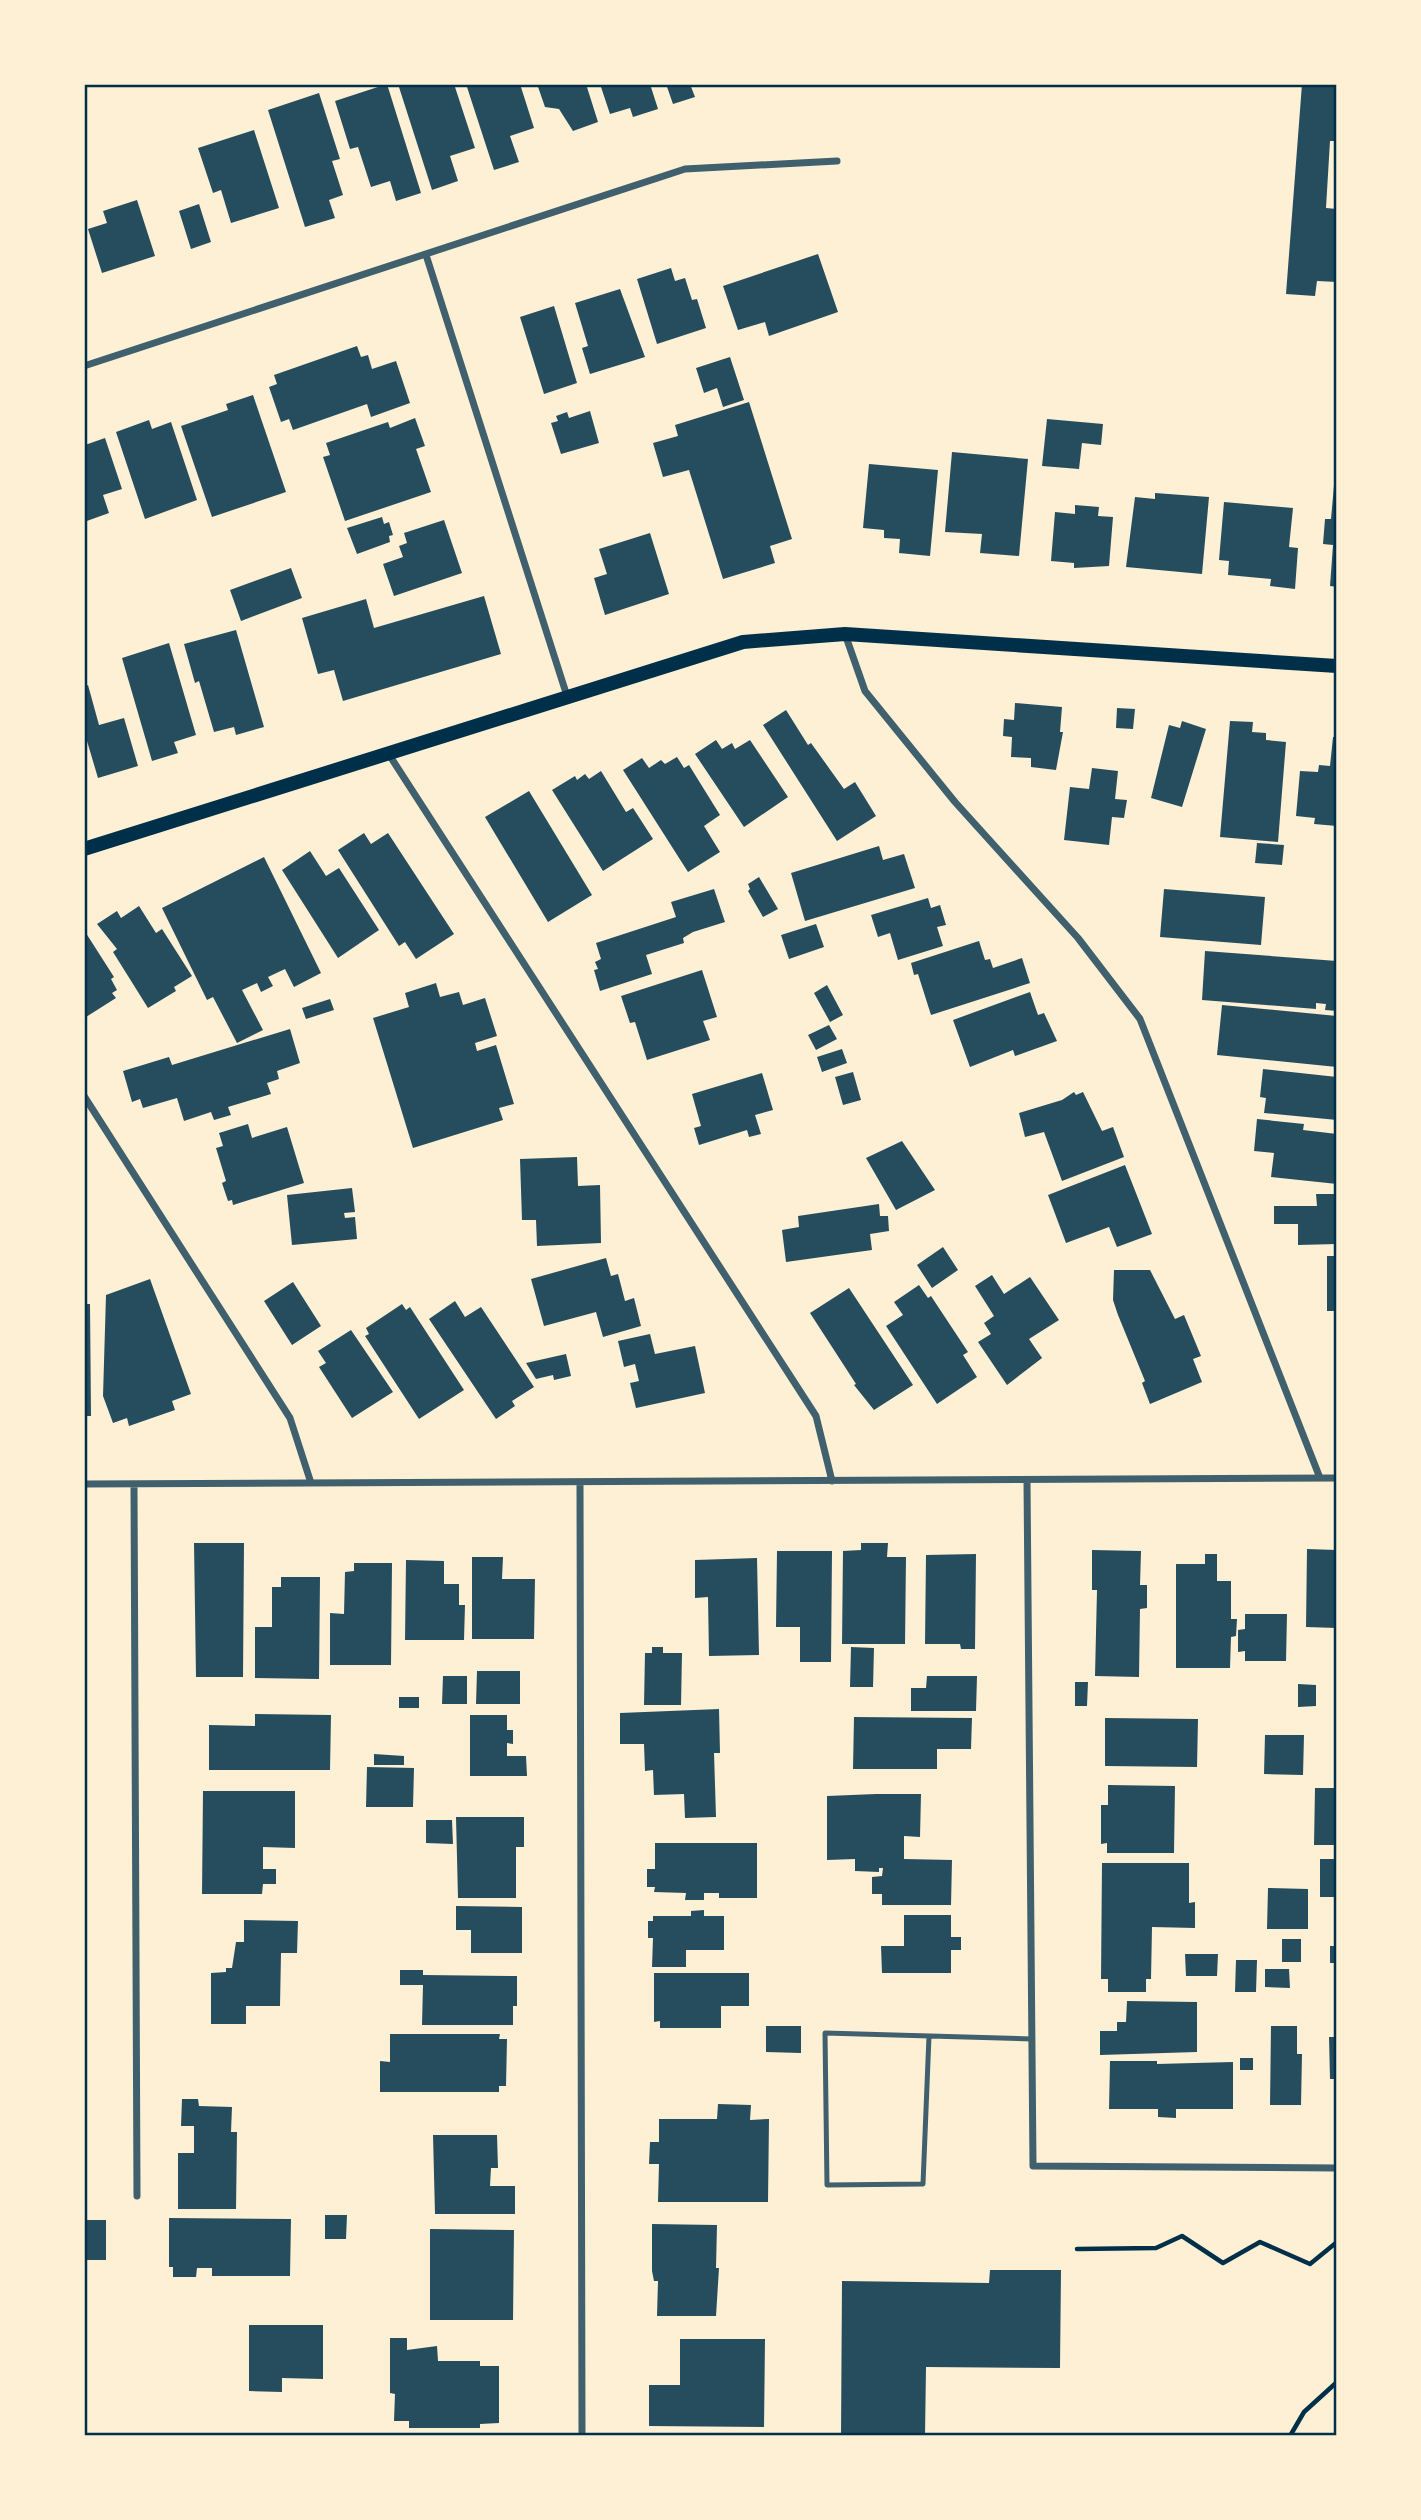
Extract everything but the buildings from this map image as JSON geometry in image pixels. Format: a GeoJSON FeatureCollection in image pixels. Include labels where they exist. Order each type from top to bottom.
{"type":"FeatureCollection","features":[{"type":"Feature","properties":{"kind":"main road"},"geometry":{"type":"LineString","coordinates":[[84,849],[743,642],[845,634],[1337,666]]}},
{"type":"Feature","properties":{"kind":"street"},"geometry":{"type":"LineString","coordinates":[[84,366],[685,169],[837,161]]}},
{"type":"Feature","properties":{"kind":"street"},"geometry":{"type":"LineString","coordinates":[[426,255],[566,696]]}},
{"type":"Feature","properties":{"kind":"street"},"geometry":{"type":"LineString","coordinates":[[845,634],[865,691],[956,802],[1086,948],[1140,1019],[1320,1478]]}},
{"type":"Feature","properties":{"kind":"street"},"geometry":{"type":"LineString","coordinates":[[388,753],[816,1416],[832,1481]]}},
{"type":"Feature","properties":{"kind":"street"},"geometry":{"type":"LineString","coordinates":[[84,1096],[290,1418],[311,1483]]}},
{"type":"Feature","properties":{"kind":"street"},"geometry":{"type":"LineString","coordinates":[[84,1484],[1337,1478]]}},
{"type":"Feature","properties":{"kind":"street"},"geometry":{"type":"LineString","coordinates":[[1027,1481],[1033,2166],[1337,2168]]}},
{"type":"Feature","properties":{"kind":"street"},"geometry":{"type":"LineString","coordinates":[[580,1482],[582,2436]]}},
{"type":"Feature","properties":{"kind":"street"},"geometry":{"type":"LineString","coordinates":[[134,1484],[137,2196]]}},
{"type":"Feature","properties":{"kind":"lane"},"geometry":{"type":"LineString","coordinates":[[929,2036],[923,2184],[827,2185],[825,2034],[929,2036],[1032,2039]]}},
{"type":"Feature","properties":{"kind":"path"},"geometry":{"type":"LineString","coordinates":[[1077,2249],[1156,2248],[1182,2236],[1223,2263],[1260,2242],[1310,2264],[1337,2242]]}},
{"type":"Feature","properties":{"kind":"path"},"geometry":{"type":"LineString","coordinates":[[1290,2436],[1304,2412],[1337,2382]]}}]}
